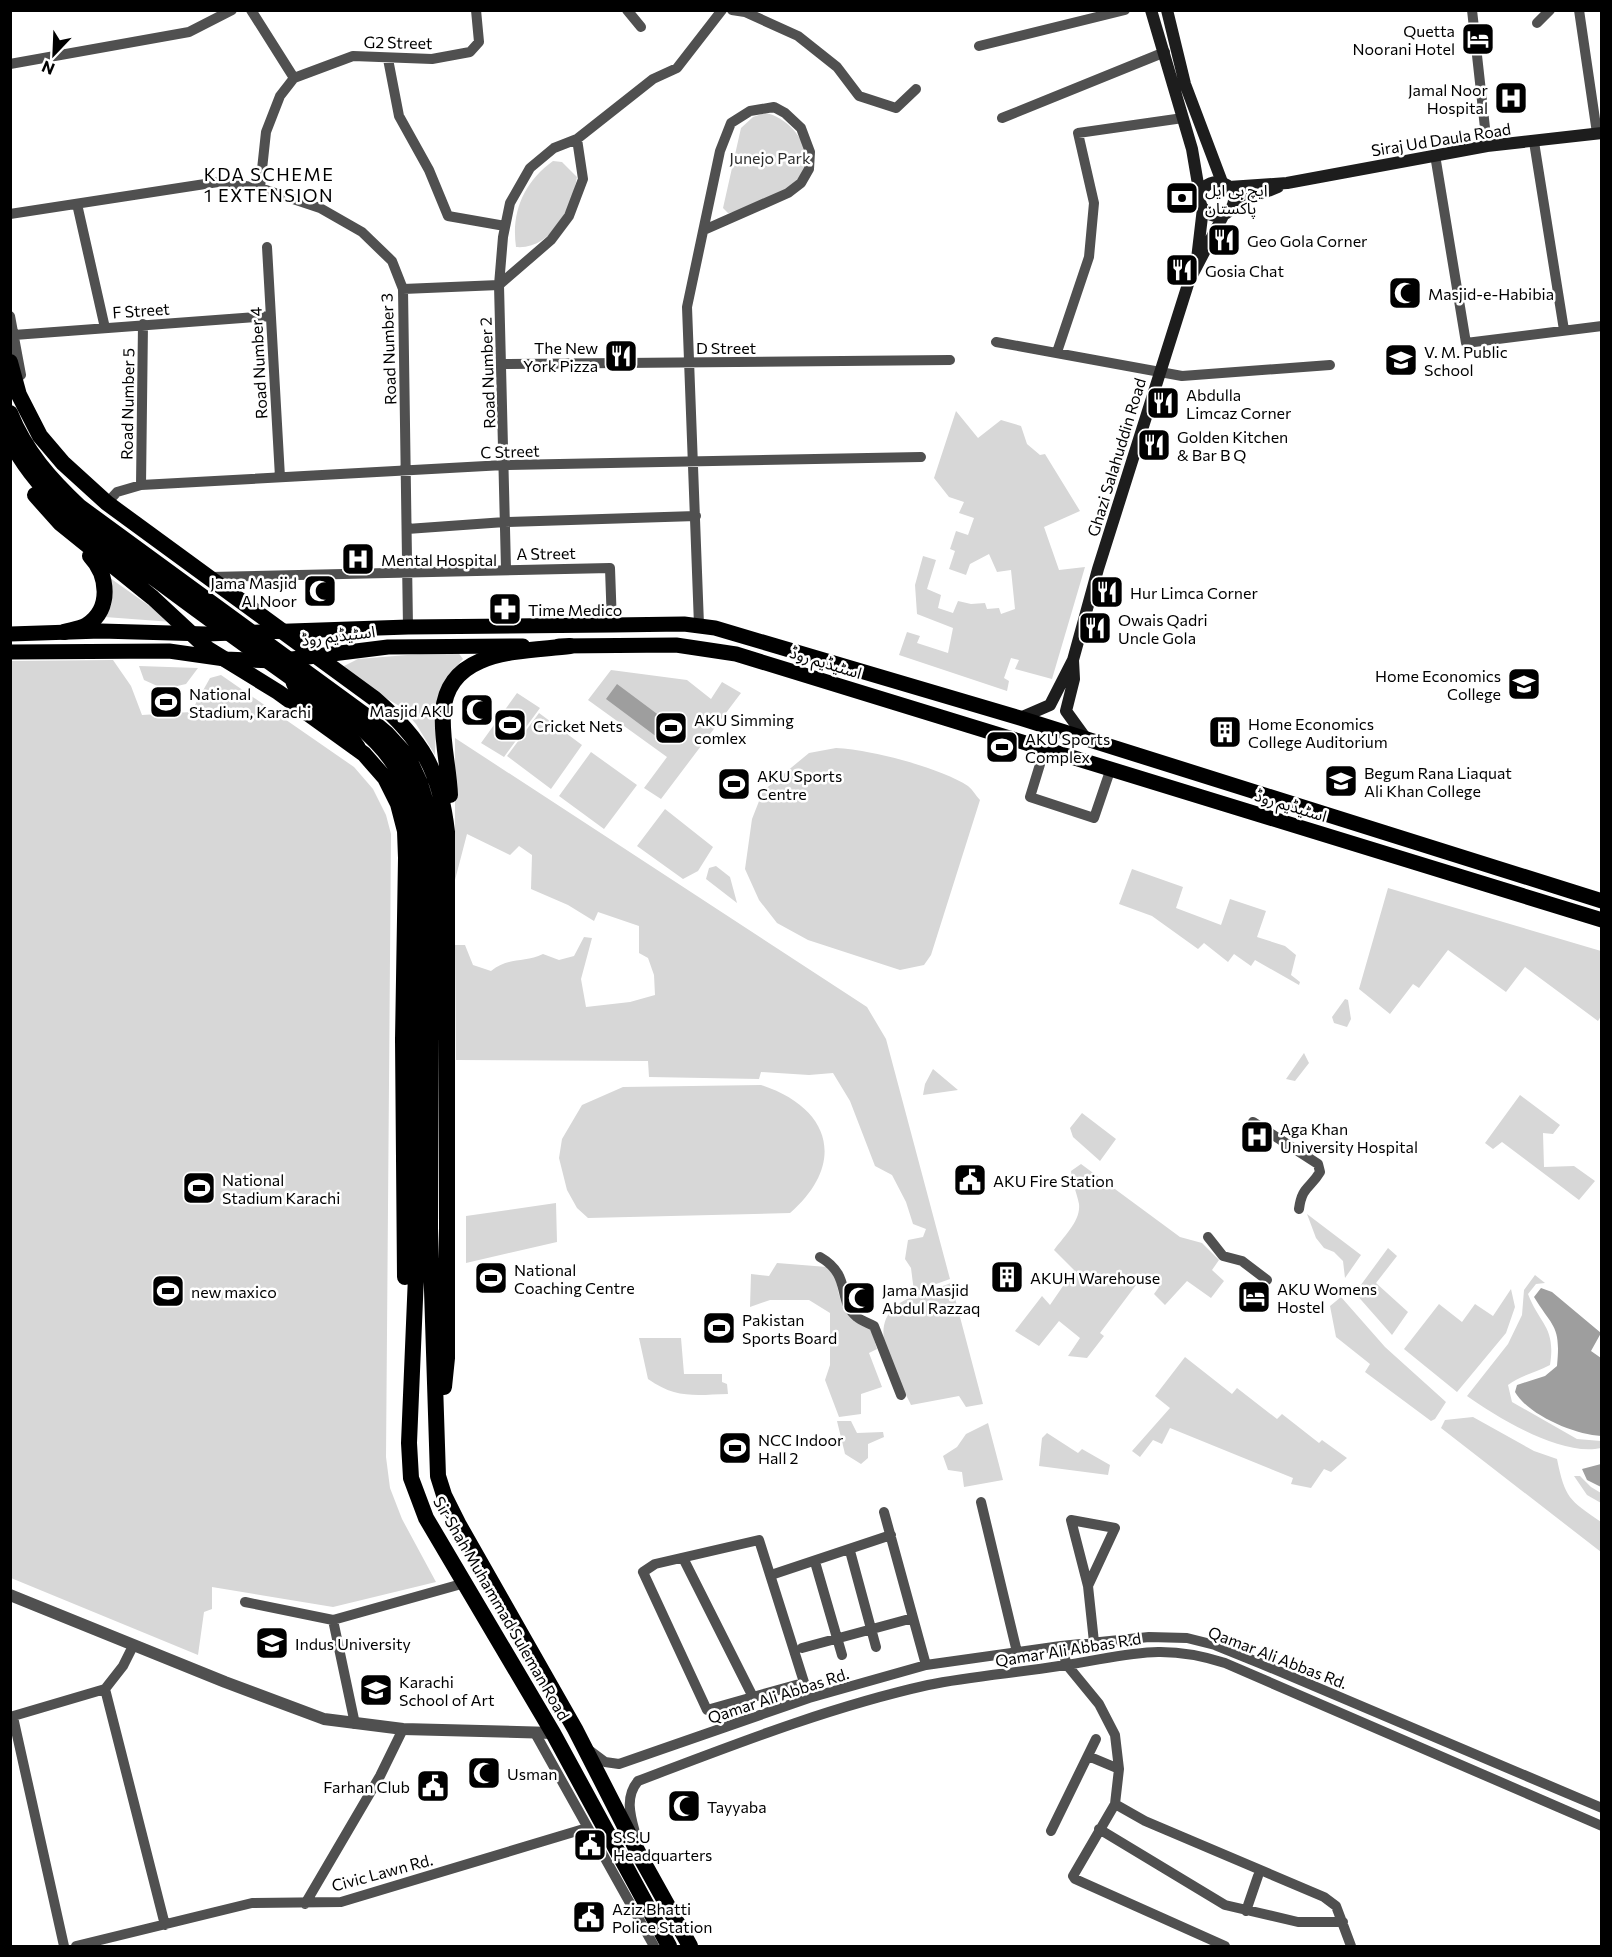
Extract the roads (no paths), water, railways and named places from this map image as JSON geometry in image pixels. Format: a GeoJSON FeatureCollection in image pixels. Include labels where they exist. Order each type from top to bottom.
{"type":"FeatureCollection","features":[{"type":"Feature","properties":{"kind":"highway"},"geometry":{"type":"LineString","coordinates":[[10,362],[19,394],[40,436],[63,463],[106,503],[283,632],[307,654],[383,706],[420,744],[435,772],[444,802],[447,826]]}},
{"type":"Feature","properties":{"kind":"highway"},"geometry":{"type":"LineString","coordinates":[[10,413],[34,457],[64,500]]}},
{"type":"Feature","properties":{"kind":"highway"},"geometry":{"type":"LineString","coordinates":[[10,440],[27,468],[64,500],[111,531],[366,716],[408,757],[420,783],[429,813],[432,841],[424,1009]]}},
{"type":"Feature","properties":{"kind":"highway"},"geometry":{"type":"LineString","coordinates":[[10,463],[60,523],[97,562],[105,577],[105,598],[98,614],[86,626],[64,632]]}},
{"type":"Feature","properties":{"kind":"highway"},"geometry":{"type":"LineString","coordinates":[[60,523],[199,635],[225,659],[278,692],[364,754],[385,778],[398,804],[405,831],[404,1231],[409,1443]]}},
{"type":"Feature","properties":{"kind":"highway"},"geometry":{"type":"LineString","coordinates":[[437,1444],[447,1358],[447,826],[450,793],[443,711],[447,694],[456,677],[470,664],[488,656],[570,646]]}},
{"type":"Feature","properties":{"kind":"highway","name":"Sir Shah Muhammad Suleman Road"},"geometry":{"type":"LineString","coordinates":[[424,1009],[409,1443],[411,1478],[422,1509],[553,1733],[669,1947]]}},
{"type":"Feature","properties":{"kind":"highway","name":"Sir Shah Muhammad Suleman Road"},"geometry":{"type":"LineString","coordinates":[[424,1009],[438,1476],[444,1495],[584,1746],[641,1858],[690,1947]]}},
{"type":"Feature","properties":{"kind":"main road","name":"Ghazi Salahuddin Road"},"geometry":{"type":"LineString","coordinates":[[1151,10],[1192,149],[1202,202],[1196,266]]}},
{"type":"Feature","properties":{"kind":"main road"},"geometry":{"type":"LineString","coordinates":[[1167,10],[1185,84],[1226,185],[1234,194],[1228,210],[1216,216],[1202,202],[1208,184],[1226,185]]}},
{"type":"Feature","properties":{"kind":"main road","name":"Siraj Ud Daula Road"},"geometry":{"type":"LineString","coordinates":[[1226,185],[1287,183],[1435,155],[1599,133]]}},
{"type":"Feature","properties":{"kind":"main road","name":"Siraj Ud Daula Road"},"geometry":{"type":"LineString","coordinates":[[1228,210],[1287,183]]}},
{"type":"Feature","properties":{"kind":"main road","name":"Ghazi Salahuddin Road"},"geometry":{"type":"LineString","coordinates":[[1020,718],[1050,705],[1073,660],[1160,372],[1196,266],[1228,210]]}},
{"type":"Feature","properties":{"kind":"main road"},"geometry":{"type":"LineString","coordinates":[[169,651],[199,635],[216,614],[212,584],[205,574]]}},
{"type":"Feature","properties":{"kind":"main road","name":"اسٹیڈیم روڈ"},"geometry":{"type":"LineString","coordinates":[[10,634],[64,632],[199,635],[345,628],[699,625],[734,632],[1020,718],[1598,899]]}},
{"type":"Feature","properties":{"kind":"main road"},"geometry":{"type":"LineString","coordinates":[[345,628],[307,654],[292,670],[293,684],[302,697],[346,731],[364,754]]}},
{"type":"Feature","properties":{"kind":"main road","name":"اسٹیڈیم روڈ"},"geometry":{"type":"LineString","coordinates":[[10,652],[169,651],[225,659],[276,661],[307,654],[388,646],[676,645],[712,649],[1111,768],[1594,918]]}},
{"type":"Feature","properties":{"kind":"main road","name":"Ghazi Salahuddin Road"},"geometry":{"type":"LineString","coordinates":[[1073,660],[1074,679],[1066,711],[1068,718],[1087,740]]}},
{"type":"Feature","properties":{"kind":"main road"},"geometry":{"type":"LineString","coordinates":[[1594,918],[1598,899]]}},
{"type":"Feature","properties":{"kind":"street"},"geometry":{"type":"LineString","coordinates":[[10,64],[189,32],[232,10]]}},
{"type":"Feature","properties":{"kind":"street"},"geometry":{"type":"LineString","coordinates":[[251,10],[294,78],[280,96],[266,132],[260,188]]}},
{"type":"Feature","properties":{"kind":"street","name":"G2 Street"},"geometry":{"type":"LineString","coordinates":[[294,78],[353,56],[432,59],[470,52],[479,42],[476,10]]}},
{"type":"Feature","properties":{"kind":"street"},"geometry":{"type":"LineString","coordinates":[[627,10],[641,27]]}},
{"type":"Feature","properties":{"kind":"street","name":"Road Number 2"},"geometry":{"type":"LineString","coordinates":[[506,569],[499,285],[505,226],[510,203],[530,168],[555,148],[577,139],[653,79],[677,68],[722,10]]}},
{"type":"Feature","properties":{"kind":"street"},"geometry":{"type":"LineString","coordinates":[[732,10],[745,12],[798,36],[837,67],[859,96],[896,108],[916,90]]}},
{"type":"Feature","properties":{"kind":"street"},"geometry":{"type":"LineString","coordinates":[[979,46],[1125,10]]}},
{"type":"Feature","properties":{"kind":"street"},"geometry":{"type":"LineString","coordinates":[[1472,10],[1487,147]]}},
{"type":"Feature","properties":{"kind":"street"},"geometry":{"type":"LineString","coordinates":[[1537,23],[1550,10]]}},
{"type":"Feature","properties":{"kind":"street"},"geometry":{"type":"LineString","coordinates":[[1579,10],[1599,133]]}},
{"type":"Feature","properties":{"kind":"street"},"geometry":{"type":"LineString","coordinates":[[1002,118],[1165,52]]}},
{"type":"Feature","properties":{"kind":"street"},"geometry":{"type":"LineString","coordinates":[[388,58],[399,116],[429,170],[448,216],[505,226]]}},
{"type":"Feature","properties":{"kind":"street"},"geometry":{"type":"LineString","coordinates":[[699,625],[691,363],[687,308],[720,151],[730,123],[750,111],[774,108],[785,113],[801,128],[810,152],[809,169],[801,183],[788,193],[704,230]]}},
{"type":"Feature","properties":{"kind":"street"},"geometry":{"type":"LineString","coordinates":[[1058,352],[1089,257],[1094,203],[1078,132],[1183,118]]}},
{"type":"Feature","properties":{"kind":"street"},"geometry":{"type":"LineString","coordinates":[[403,289],[499,285],[551,240],[569,216],[583,178],[577,139]]}},
{"type":"Feature","properties":{"kind":"street"},"geometry":{"type":"LineString","coordinates":[[1534,142],[1564,330]]}},
{"type":"Feature","properties":{"kind":"street"},"geometry":{"type":"LineString","coordinates":[[1435,155],[1466,343],[1602,326]]}},
{"type":"Feature","properties":{"kind":"street","name":"Road Number 3"},"geometry":{"type":"LineString","coordinates":[[10,214],[218,182],[260,188],[320,208],[362,232],[392,261],[403,289],[408,627]]}},
{"type":"Feature","properties":{"kind":"street"},"geometry":{"type":"LineString","coordinates":[[77,204],[105,327]]}},
{"type":"Feature","properties":{"kind":"street","name":"Road Number 4"},"geometry":{"type":"LineString","coordinates":[[267,248],[280,477]]}},
{"type":"Feature","properties":{"kind":"street"},"geometry":{"type":"LineString","coordinates":[[10,316],[22,382],[40,436]]}},
{"type":"Feature","properties":{"kind":"street","name":"F Street"},"geometry":{"type":"LineString","coordinates":[[14,335],[270,316]]}},
{"type":"Feature","properties":{"kind":"street","name":"Road Number 5"},"geometry":{"type":"LineString","coordinates":[[141,484],[143,324]]}},
{"type":"Feature","properties":{"kind":"street"},"geometry":{"type":"LineString","coordinates":[[996,342],[1182,376],[1330,365]]}},
{"type":"Feature","properties":{"kind":"street","name":"D Street"},"geometry":{"type":"LineString","coordinates":[[502,364],[950,360]]}},
{"type":"Feature","properties":{"kind":"street","name":"C Street"},"geometry":{"type":"LineString","coordinates":[[106,503],[117,492],[141,484],[504,465],[921,457]]}},
{"type":"Feature","properties":{"kind":"street"},"geometry":{"type":"LineString","coordinates":[[407,529],[505,522],[696,516]]}},
{"type":"Feature","properties":{"kind":"street","name":"A Street"},"geometry":{"type":"LineString","coordinates":[[205,574],[610,568],[612,625]]}},
{"type":"Feature","properties":{"kind":"street"},"geometry":{"type":"LineString","coordinates":[[1045,748],[1030,796],[1094,818],[1111,768]]}},
{"type":"Feature","properties":{"kind":"street"},"geometry":{"type":"LineString","coordinates":[[1253,1122],[1318,1164],[1320,1172],[1316,1179],[1306,1185],[1299,1209]]}},
{"type":"Feature","properties":{"kind":"street"},"geometry":{"type":"LineString","coordinates":[[1208,1238],[1223,1256],[1247,1263],[1267,1280]]}},
{"type":"Feature","properties":{"kind":"street"},"geometry":{"type":"LineString","coordinates":[[820,1257],[835,1266],[844,1288],[846,1302],[856,1316],[874,1326],[901,1395]]}},
{"type":"Feature","properties":{"kind":"street"},"geometry":{"type":"LineString","coordinates":[[981,1502],[1017,1652]]}},
{"type":"Feature","properties":{"kind":"street"},"geometry":{"type":"LineString","coordinates":[[884,1512],[926,1665]]}},
{"type":"Feature","properties":{"kind":"street"},"geometry":{"type":"LineString","coordinates":[[1089,1586],[1115,1528],[1071,1521],[1089,1586],[1094,1642]]}},
{"type":"Feature","properties":{"kind":"street"},"geometry":{"type":"LineString","coordinates":[[771,1575],[850,1551],[891,1535]]}},
{"type":"Feature","properties":{"kind":"street"},"geometry":{"type":"LineString","coordinates":[[803,1683],[707,1710],[643,1572],[655,1564],[759,1540],[809,1698]]}},
{"type":"Feature","properties":{"kind":"street"},"geometry":{"type":"LineString","coordinates":[[850,1551],[876,1647]]}},
{"type":"Feature","properties":{"kind":"street"},"geometry":{"type":"LineString","coordinates":[[682,1558],[753,1697]]}},
{"type":"Feature","properties":{"kind":"street"},"geometry":{"type":"LineString","coordinates":[[815,1562],[842,1655]]}},
{"type":"Feature","properties":{"kind":"street"},"geometry":{"type":"LineString","coordinates":[[245,1602],[333,1620],[465,1583]]}},
{"type":"Feature","properties":{"kind":"street"},"geometry":{"type":"LineString","coordinates":[[10,1595],[134,1646],[324,1719],[403,1729],[553,1733]]}},
{"type":"Feature","properties":{"kind":"street"},"geometry":{"type":"LineString","coordinates":[[802,1648],[913,1618]]}},
{"type":"Feature","properties":{"kind":"street"},"geometry":{"type":"LineString","coordinates":[[333,1620],[355,1724]]}},
{"type":"Feature","properties":{"kind":"street","name":"Qamar Ali Abbas Rd."},"geometry":{"type":"LineString","coordinates":[[584,1746],[605,1762],[619,1764],[809,1698],[926,1665],[1094,1642],[1149,1637],[1187,1638],[1215,1646],[1602,1808]]}},
{"type":"Feature","properties":{"kind":"street"},"geometry":{"type":"LineString","coordinates":[[64,1947],[12,1717],[105,1689],[123,1666],[134,1646]]}},
{"type":"Feature","properties":{"kind":"street"},"geometry":{"type":"LineString","coordinates":[[1061,1646],[1067,1665],[1099,1704],[1115,1735],[1119,1769],[1114,1804],[1073,1872],[1075,1879],[1225,1946]]}},
{"type":"Feature","properties":{"kind":"street","name":"Qamar Ali Abbas R.d"},"geometry":{"type":"LineString","coordinates":[[641,1858],[629,1805],[631,1790],[639,1781],[773,1730],[929,1685],[1067,1665],[1137,1651],[1164,1650],[1199,1654],[1225,1663],[1602,1826]]}},
{"type":"Feature","properties":{"kind":"street"},"geometry":{"type":"LineString","coordinates":[[105,1689],[165,1925]]}},
{"type":"Feature","properties":{"kind":"street"},"geometry":{"type":"LineString","coordinates":[[766,1713],[773,1730]]}},
{"type":"Feature","properties":{"kind":"street"},"geometry":{"type":"LineString","coordinates":[[305,1904],[380,1776],[403,1729]]}},
{"type":"Feature","properties":{"kind":"street"},"geometry":{"type":"LineString","coordinates":[[535,1733],[654,1947]]}},
{"type":"Feature","properties":{"kind":"street"},"geometry":{"type":"LineString","coordinates":[[1051,1832],[1096,1739]]}},
{"type":"Feature","properties":{"kind":"street"},"geometry":{"type":"LineString","coordinates":[[1088,1756],[1119,1769]]}},
{"type":"Feature","properties":{"kind":"street"},"geometry":{"type":"LineString","coordinates":[[1114,1804],[1145,1821],[1324,1897],[1336,1906],[1351,1947]]}},
{"type":"Feature","properties":{"kind":"street","name":"Civic Lawn Rd."},"geometry":{"type":"LineString","coordinates":[[76,1947],[252,1903],[341,1902],[587,1828]]}},
{"type":"Feature","properties":{"kind":"street"},"geometry":{"type":"LineString","coordinates":[[1099,1829],[1225,1905],[1298,1922],[1343,1922]]}},
{"type":"Feature","properties":{"kind":"street"},"geometry":{"type":"LineString","coordinates":[[1246,1911],[1258,1876]]}},
{"type":"Feature","properties":{"kind":"place","name":"Quetta Noorani Hotel"},"geometry":{"type":"Point","coordinates":[1478,39]}},
{"type":"Feature","properties":{"kind":"place","name":"Jamal Noor Hospital"},"geometry":{"type":"Point","coordinates":[1511,98]}},
{"type":"Feature","properties":{"kind":"place","name":"ایچ بی ایل پاکستان"},"geometry":{"type":"Point","coordinates":[1182,198]}},
{"type":"Feature","properties":{"kind":"place","name":"Geo Gola Corner"},"geometry":{"type":"Point","coordinates":[1224,240]}},
{"type":"Feature","properties":{"kind":"place","name":"Gosia Chat"},"geometry":{"type":"Point","coordinates":[1182,270]}},
{"type":"Feature","properties":{"kind":"place","name":"Masjid-e-Habibia"},"geometry":{"type":"Point","coordinates":[1405,293]}},
{"type":"Feature","properties":{"kind":"place","name":"The New York Pizza"},"geometry":{"type":"Point","coordinates":[621,356]}},
{"type":"Feature","properties":{"kind":"place","name":"V. M. Public School"},"geometry":{"type":"Point","coordinates":[1401,360]}},
{"type":"Feature","properties":{"kind":"place","name":"Abdulla Limcaz Corner"},"geometry":{"type":"Point","coordinates":[1163,403]}},
{"type":"Feature","properties":{"kind":"place","name":"Golden Kitchen & Bar B Q"},"geometry":{"type":"Point","coordinates":[1154,445]}},
{"type":"Feature","properties":{"kind":"place","name":"Mental Hospital"},"geometry":{"type":"Point","coordinates":[358,559]}},
{"type":"Feature","properties":{"kind":"place","name":"Jama Masjid Al Noor"},"geometry":{"type":"Point","coordinates":[320,591]}},
{"type":"Feature","properties":{"kind":"place","name":"Hur Limca Corner"},"geometry":{"type":"Point","coordinates":[1107,592]}},
{"type":"Feature","properties":{"kind":"place","name":"Time Medico"},"geometry":{"type":"Point","coordinates":[505,609]}},
{"type":"Feature","properties":{"kind":"place","name":"Owais Qadri Uncle Gola"},"geometry":{"type":"Point","coordinates":[1095,628]}},
{"type":"Feature","properties":{"kind":"place","name":"Home Economics College"},"geometry":{"type":"Point","coordinates":[1524,684]}},
{"type":"Feature","properties":{"kind":"place","name":"National Stadium, Karachi"},"geometry":{"type":"Point","coordinates":[166,702]}},
{"type":"Feature","properties":{"kind":"place","name":"Masjid AKU"},"geometry":{"type":"Point","coordinates":[477,710]}},
{"type":"Feature","properties":{"kind":"place","name":"Cricket Nets"},"geometry":{"type":"Point","coordinates":[510,725]}},
{"type":"Feature","properties":{"kind":"place","name":"AKU Simming comlex"},"geometry":{"type":"Point","coordinates":[671,728]}},
{"type":"Feature","properties":{"kind":"place","name":"Home Economics College Auditorium"},"geometry":{"type":"Point","coordinates":[1225,732]}},
{"type":"Feature","properties":{"kind":"place","name":"AKU Sports Complex"},"geometry":{"type":"Point","coordinates":[1002,747]}},
{"type":"Feature","properties":{"kind":"place","name":"Begum Rana Liaquat Ali Khan College"},"geometry":{"type":"Point","coordinates":[1341,781]}},
{"type":"Feature","properties":{"kind":"place","name":"AKU Sports Centre"},"geometry":{"type":"Point","coordinates":[734,784]}},
{"type":"Feature","properties":{"kind":"place","name":"Aga Khan University Hospital"},"geometry":{"type":"Point","coordinates":[1257,1137]}},
{"type":"Feature","properties":{"kind":"place","name":"AKU Fire Station"},"geometry":{"type":"Point","coordinates":[970,1180]}},
{"type":"Feature","properties":{"kind":"place","name":"National Stadium Karachi"},"geometry":{"type":"Point","coordinates":[199,1188]}},
{"type":"Feature","properties":{"kind":"place","name":"AKUH Warehouse"},"geometry":{"type":"Point","coordinates":[1007,1277]}},
{"type":"Feature","properties":{"kind":"place","name":"National Coaching Centre"},"geometry":{"type":"Point","coordinates":[491,1278]}},
{"type":"Feature","properties":{"kind":"place","name":"new maxico"},"geometry":{"type":"Point","coordinates":[168,1291]}},
{"type":"Feature","properties":{"kind":"place","name":"AKU Womens Hostel"},"geometry":{"type":"Point","coordinates":[1254,1297]}},
{"type":"Feature","properties":{"kind":"place","name":"Jama Masjid Abdul Razzaq"},"geometry":{"type":"Point","coordinates":[859,1298]}},
{"type":"Feature","properties":{"kind":"place","name":"Pakistan Sports Board"},"geometry":{"type":"Point","coordinates":[719,1328]}},
{"type":"Feature","properties":{"kind":"place","name":"NCC Indoor Hall 2"},"geometry":{"type":"Point","coordinates":[735,1448]}},
{"type":"Feature","properties":{"kind":"place","name":"Indus University"},"geometry":{"type":"Point","coordinates":[272,1643]}},
{"type":"Feature","properties":{"kind":"place","name":"Karachi School of Art"},"geometry":{"type":"Point","coordinates":[376,1690]}},
{"type":"Feature","properties":{"kind":"place","name":"Usman"},"geometry":{"type":"Point","coordinates":[484,1773]}},
{"type":"Feature","properties":{"kind":"place","name":"Farhan Club"},"geometry":{"type":"Point","coordinates":[433,1786]}},
{"type":"Feature","properties":{"kind":"place","name":"Tayyaba"},"geometry":{"type":"Point","coordinates":[684,1806]}},
{"type":"Feature","properties":{"kind":"place","name":"S.S.U Headquarters"},"geometry":{"type":"Point","coordinates":[590,1845]}},
{"type":"Feature","properties":{"kind":"place","name":"Aziz Bhatti Police Station"},"geometry":{"type":"Point","coordinates":[589,1917]}},
{"type":"Feature","properties":{"kind":"district","name":"KDA SCHEME 1 EXTENSION"},"geometry":{"type":"Point","coordinates":[269,184]}},
{"type":"Feature","properties":{"kind":"park label","name":"Junejo Park"},"geometry":{"type":"Point","coordinates":[770,157]}}]}
